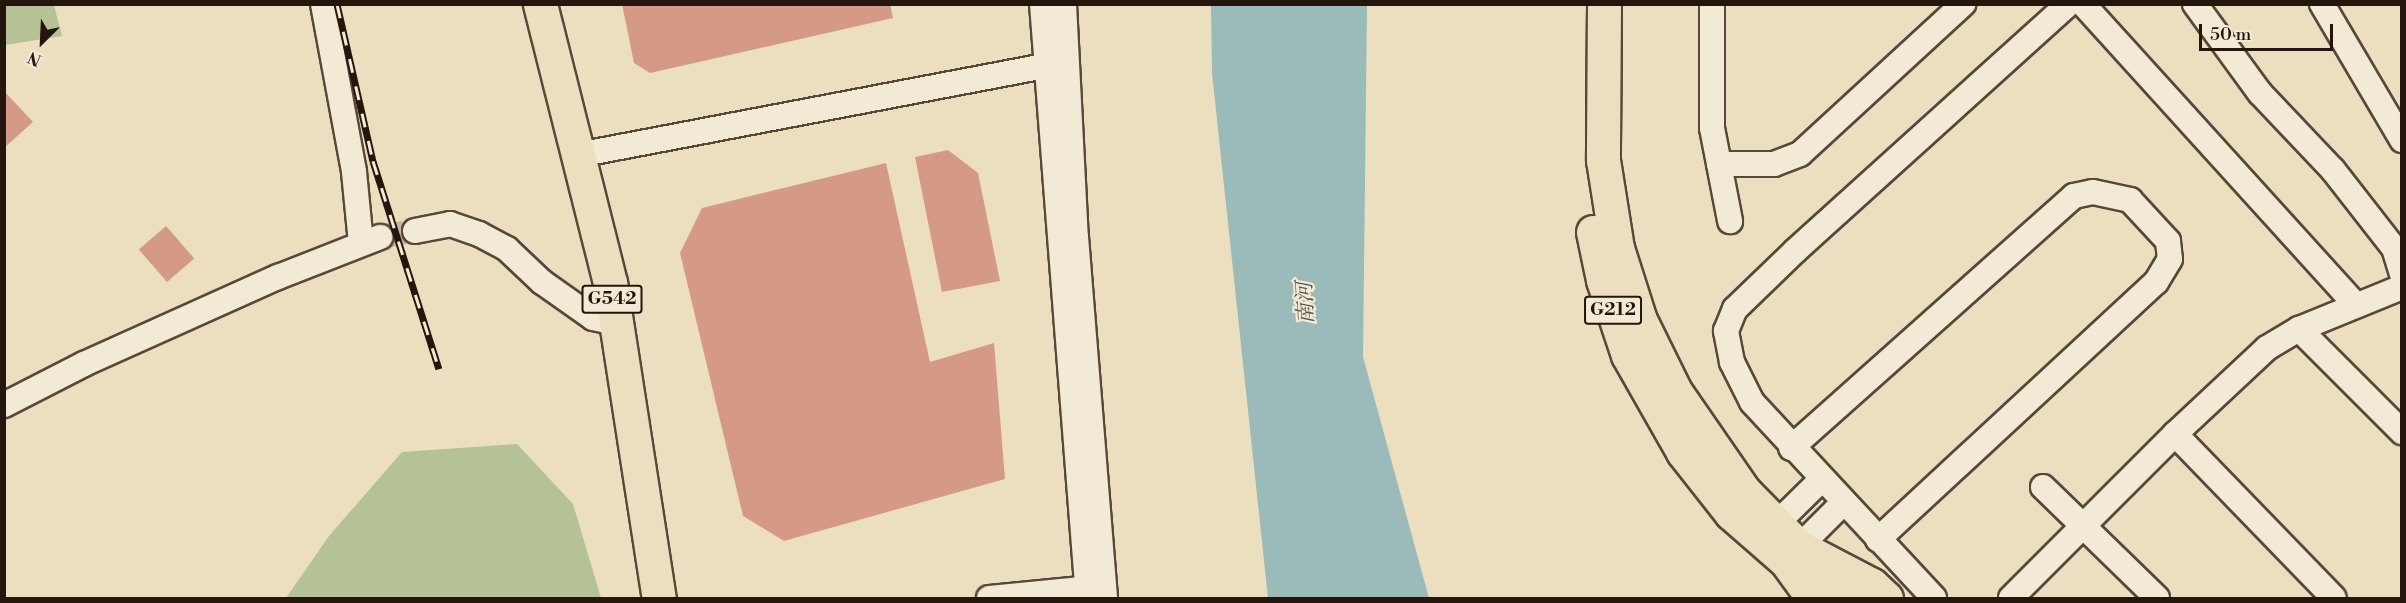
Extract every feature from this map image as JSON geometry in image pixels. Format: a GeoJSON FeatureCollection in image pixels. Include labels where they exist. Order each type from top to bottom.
{"type":"FeatureCollection","features":[{"type":"Feature","properties":{"kind":"highway","name":"G542"},"geometry":{"type":"LineString","coordinates":[[540,4],[625,286],[674,598]]}},
{"type":"Feature","properties":{"kind":"highway","name":"G542"},"geometry":{"type":"LineString","coordinates":[[557,4],[616,323],[659,598]]}},
{"type":"Feature","properties":{"kind":"highway","name":"G212"},"geometry":{"type":"LineString","coordinates":[[1582,4],[1586,197],[1603,280],[1628,355],[1683,452],[1731,513],[1768,532],[1792,554]]}},
{"type":"Feature","properties":{"kind":"highway","name":"G212"},"geometry":{"type":"LineString","coordinates":[[1604,4],[1603,160],[1617,248],[1640,320],[1675,391],[1744,491],[1768,532]]}},
{"type":"Feature","properties":{"kind":"highway"},"geometry":{"type":"LineString","coordinates":[[1792,554],[1813,598]]}},
{"type":"Feature","properties":{"kind":"highway"},"geometry":{"type":"LineString","coordinates":[[1792,554],[1872,585],[1886,598]]}},
{"type":"Feature","properties":{"kind":"main road"},"geometry":{"type":"LineString","coordinates":[[1792,554],[1824,598]]}},
{"type":"Feature","properties":{"kind":"main road"},"geometry":{"type":"LineString","coordinates":[[1792,554],[1851,598]]}},
{"type":"Feature","properties":{"kind":"street"},"geometry":{"type":"LineString","coordinates":[[4,405],[127,345],[371,241],[354,172],[323,4]]}},
{"type":"Feature","properties":{"kind":"street"},"geometry":{"type":"LineString","coordinates":[[988,598],[1096,593],[1076,237],[1057,64],[1042,4]]}},
{"type":"Feature","properties":{"kind":"street"},"geometry":{"type":"LineString","coordinates":[[1057,64],[1064,4]]}},
{"type":"Feature","properties":{"kind":"street"},"geometry":{"type":"LineString","coordinates":[[1712,4],[1712,128],[1730,222]]}},
{"type":"Feature","properties":{"kind":"street"},"geometry":{"type":"LineString","coordinates":[[1719,164],[1774,164],[1800,154],[1963,4]]}},
{"type":"Feature","properties":{"kind":"street"},"geometry":{"type":"LineString","coordinates":[[1934,598],[1791,448],[1752,402],[1732,362],[1726,331],[1735,309],[2068,4]]}},
{"type":"Feature","properties":{"kind":"street"},"geometry":{"type":"LineString","coordinates":[[2083,4],[2356,305]]}},
{"type":"Feature","properties":{"kind":"street"},"geometry":{"type":"LineString","coordinates":[[2195,4],[2260,93],[2333,170],[2394,248],[2402,275]]}},
{"type":"Feature","properties":{"kind":"street"},"geometry":{"type":"LineString","coordinates":[[2322,4],[2402,140]]}},
{"type":"Feature","properties":{"kind":"street"},"geometry":{"type":"LineString","coordinates":[[585,154],[1057,64]]}},
{"type":"Feature","properties":{"kind":"street"},"geometry":{"type":"LineString","coordinates":[[1791,448],[2074,196],[2093,192],[2130,200],[2168,241],[2170,259],[2156,282],[1878,539]]}},
{"type":"Feature","properties":{"kind":"street"},"geometry":{"type":"LineString","coordinates":[[415,231],[450,224],[479,234],[507,249],[542,282],[593,318],[616,323]]}},
{"type":"Feature","properties":{"kind":"street"},"geometry":{"type":"LineString","coordinates":[[2011,598],[2175,435],[2268,348],[2299,329],[2402,287]]}},
{"type":"Feature","properties":{"kind":"street"},"geometry":{"type":"LineString","coordinates":[[2299,329],[2402,432]]}},
{"type":"Feature","properties":{"kind":"street"},"geometry":{"type":"LineString","coordinates":[[2175,435],[2334,598]]}},
{"type":"Feature","properties":{"kind":"street"},"geometry":{"type":"LineString","coordinates":[[1768,532],[1821,480]]}},
{"type":"Feature","properties":{"kind":"street"},"geometry":{"type":"LineString","coordinates":[[2043,487],[2157,598]]}},
{"type":"Feature","properties":{"kind":"street"},"geometry":{"type":"LineString","coordinates":[[1792,554],[1843,503]]}},
{"type":"Feature","properties":{"kind":"green space"},"geometry":{"type":"Polygon","coordinates":[[[5,4],[54,5],[62,36],[5,45],[5,4]]]}},
{"type":"Feature","properties":{"kind":"green space"},"geometry":{"type":"Polygon","coordinates":[[[517,444],[573,504],[601,598],[286,598],[329,536],[402,452],[517,444]]]}},
{"type":"Feature","properties":{"kind":"water","name":"南河"},"geometry":{"type":"Polygon","coordinates":[[[1211,5],[1367,5],[1363,357],[1429,598],[1268,598],[1212,73],[1211,5]]]}},
{"type":"Feature","properties":{"kind":"building"},"geometry":{"type":"Polygon","coordinates":[[[622,4],[890,4],[893,18],[650,73],[634,63],[622,4]]]}},
{"type":"Feature","properties":{"kind":"building"},"geometry":{"type":"Polygon","coordinates":[[[4,91],[33,122],[4,148],[4,91]]]}},
{"type":"Feature","properties":{"kind":"building"},"geometry":{"type":"Polygon","coordinates":[[[948,150],[978,173],[1000,281],[942,292],[915,157],[948,150]]]}},
{"type":"Feature","properties":{"kind":"building"},"geometry":{"type":"Polygon","coordinates":[[[886,163],[930,362],[994,343],[1005,479],[784,541],[743,516],[680,253],[702,208],[886,163]]]}},
{"type":"Feature","properties":{"kind":"building"},"geometry":{"type":"Polygon","coordinates":[[[166,226],[194,258],[167,282],[139,250],[166,226]]]}},
{"type":"Feature","properties":{"kind":"tunnel"},"geometry":{"type":"LineString","coordinates":[[380,237],[415,231]]}},
{"type":"Feature","properties":{"kind":"railway"},"geometry":{"type":"LineString","coordinates":[[337,4],[373,161],[439,369]]}}]}
